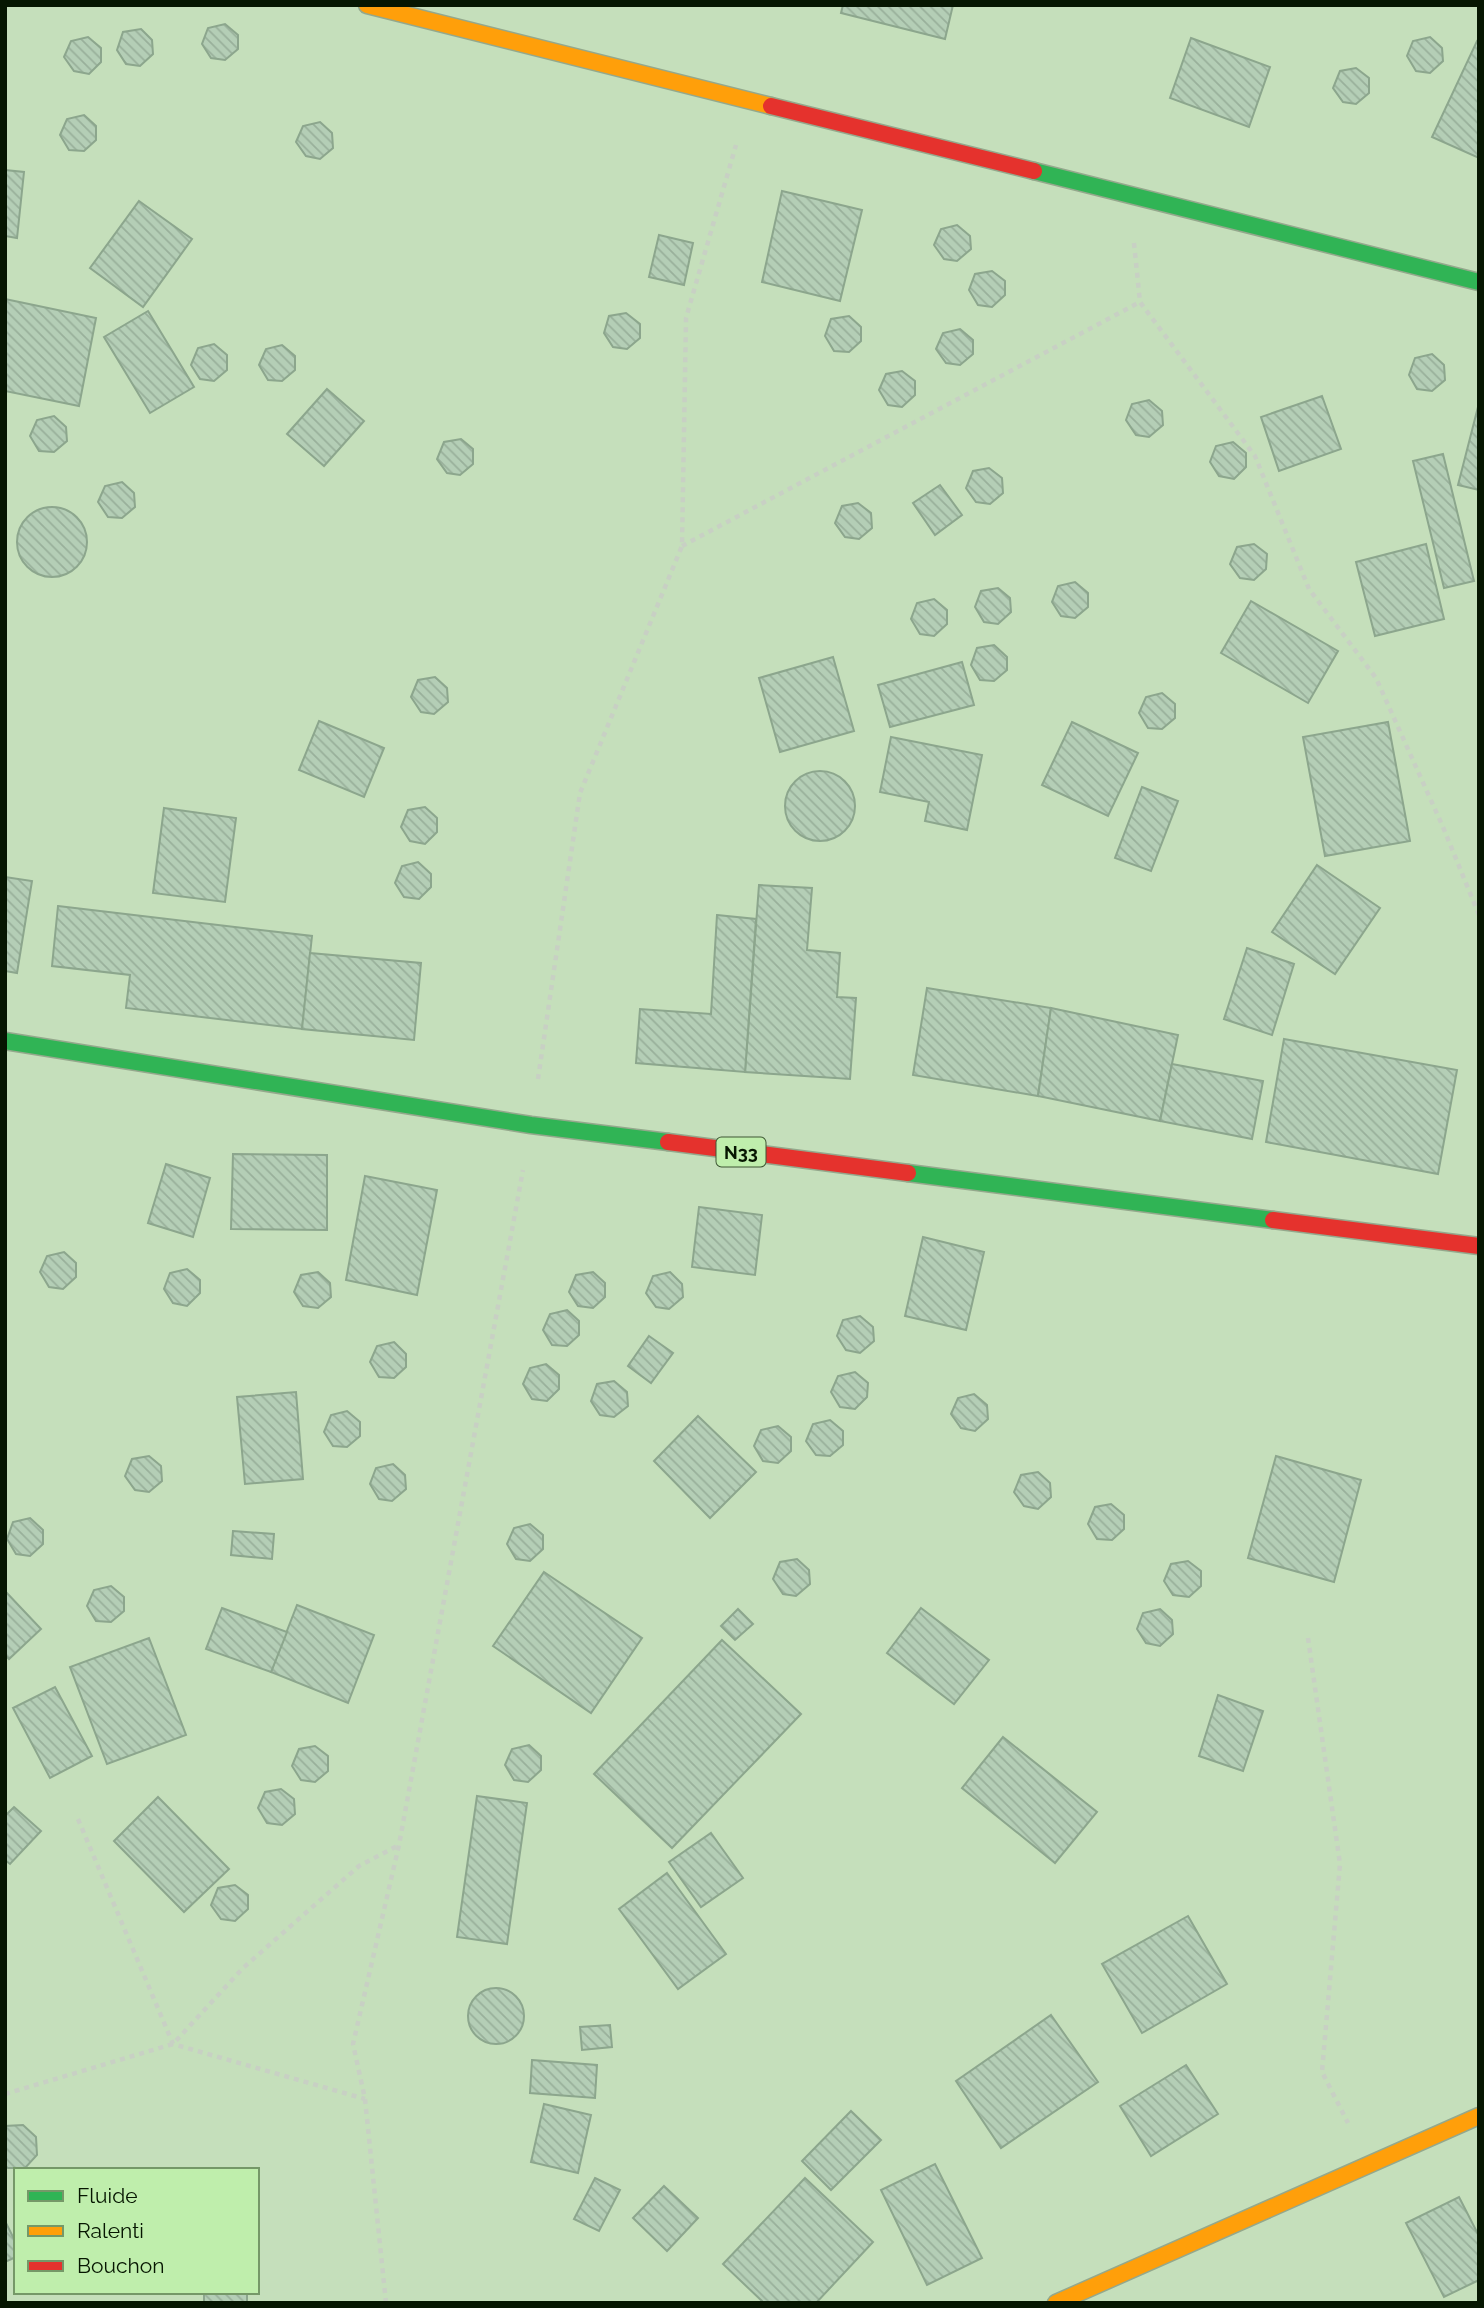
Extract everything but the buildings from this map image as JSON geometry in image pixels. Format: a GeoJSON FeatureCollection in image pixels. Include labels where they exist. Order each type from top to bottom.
{"type":"FeatureCollection","features":[{"type":"Feature","properties":{"kind":"street"},"geometry":{"type":"LineString","coordinates":[[367,5],[1479,282]]}},
{"type":"Feature","properties":{"kind":"street","name":"N33"},"geometry":{"type":"LineString","coordinates":[[5,1041],[531,1125],[1479,1246]]}},
{"type":"Feature","properties":{"kind":"street"},"geometry":{"type":"LineString","coordinates":[[1056,2303],[1479,2116]]}},
{"type":"Feature","properties":{"kind":"path"},"geometry":{"type":"LineString","coordinates":[[386,2303],[365,2099],[353,2044],[399,1845],[531,1125],[580,793],[682,546],[685,318],[748,100]]}},
{"type":"Feature","properties":{"kind":"path"},"geometry":{"type":"LineString","coordinates":[[1129,194],[1140,302],[1255,456],[1309,589],[1376,678],[1479,915]]}},
{"type":"Feature","properties":{"kind":"path"},"geometry":{"type":"LineString","coordinates":[[682,546],[1140,302]]}},
{"type":"Feature","properties":{"kind":"path"},"geometry":{"type":"LineString","coordinates":[[1308,1638],[1340,1864],[1322,2072],[1370,2164]]}},
{"type":"Feature","properties":{"kind":"path"},"geometry":{"type":"LineString","coordinates":[[78,1819],[173,2044]]}},
{"type":"Feature","properties":{"kind":"path"},"geometry":{"type":"LineString","coordinates":[[5,2094],[173,2044],[243,1968],[359,1866],[399,1845]]}},
{"type":"Feature","properties":{"kind":"path"},"geometry":{"type":"LineString","coordinates":[[173,2044],[365,2099]]}},
{"type":"Feature","properties":{"kind":"traffic: fast"},"geometry":{"type":"LineString","coordinates":[[1034,171],[1479,282]]}},
{"type":"Feature","properties":{"kind":"traffic: fast"},"geometry":{"type":"LineString","coordinates":[[5,1041],[531,1125],[668,1142]]}},
{"type":"Feature","properties":{"kind":"traffic: fast"},"geometry":{"type":"LineString","coordinates":[[908,1173],[1273,1220]]}},
{"type":"Feature","properties":{"kind":"traffic: slow"},"geometry":{"type":"LineString","coordinates":[[367,5],[771,106]]}},
{"type":"Feature","properties":{"kind":"traffic: slow"},"geometry":{"type":"LineString","coordinates":[[1056,2303],[1479,2116]]}},
{"type":"Feature","properties":{"kind":"traffic: jam"},"geometry":{"type":"LineString","coordinates":[[771,106],[1034,171]]}},
{"type":"Feature","properties":{"kind":"traffic: jam"},"geometry":{"type":"LineString","coordinates":[[668,1142],[908,1173]]}},
{"type":"Feature","properties":{"kind":"traffic: jam"},"geometry":{"type":"LineString","coordinates":[[1273,1220],[1479,1246]]}}]}
